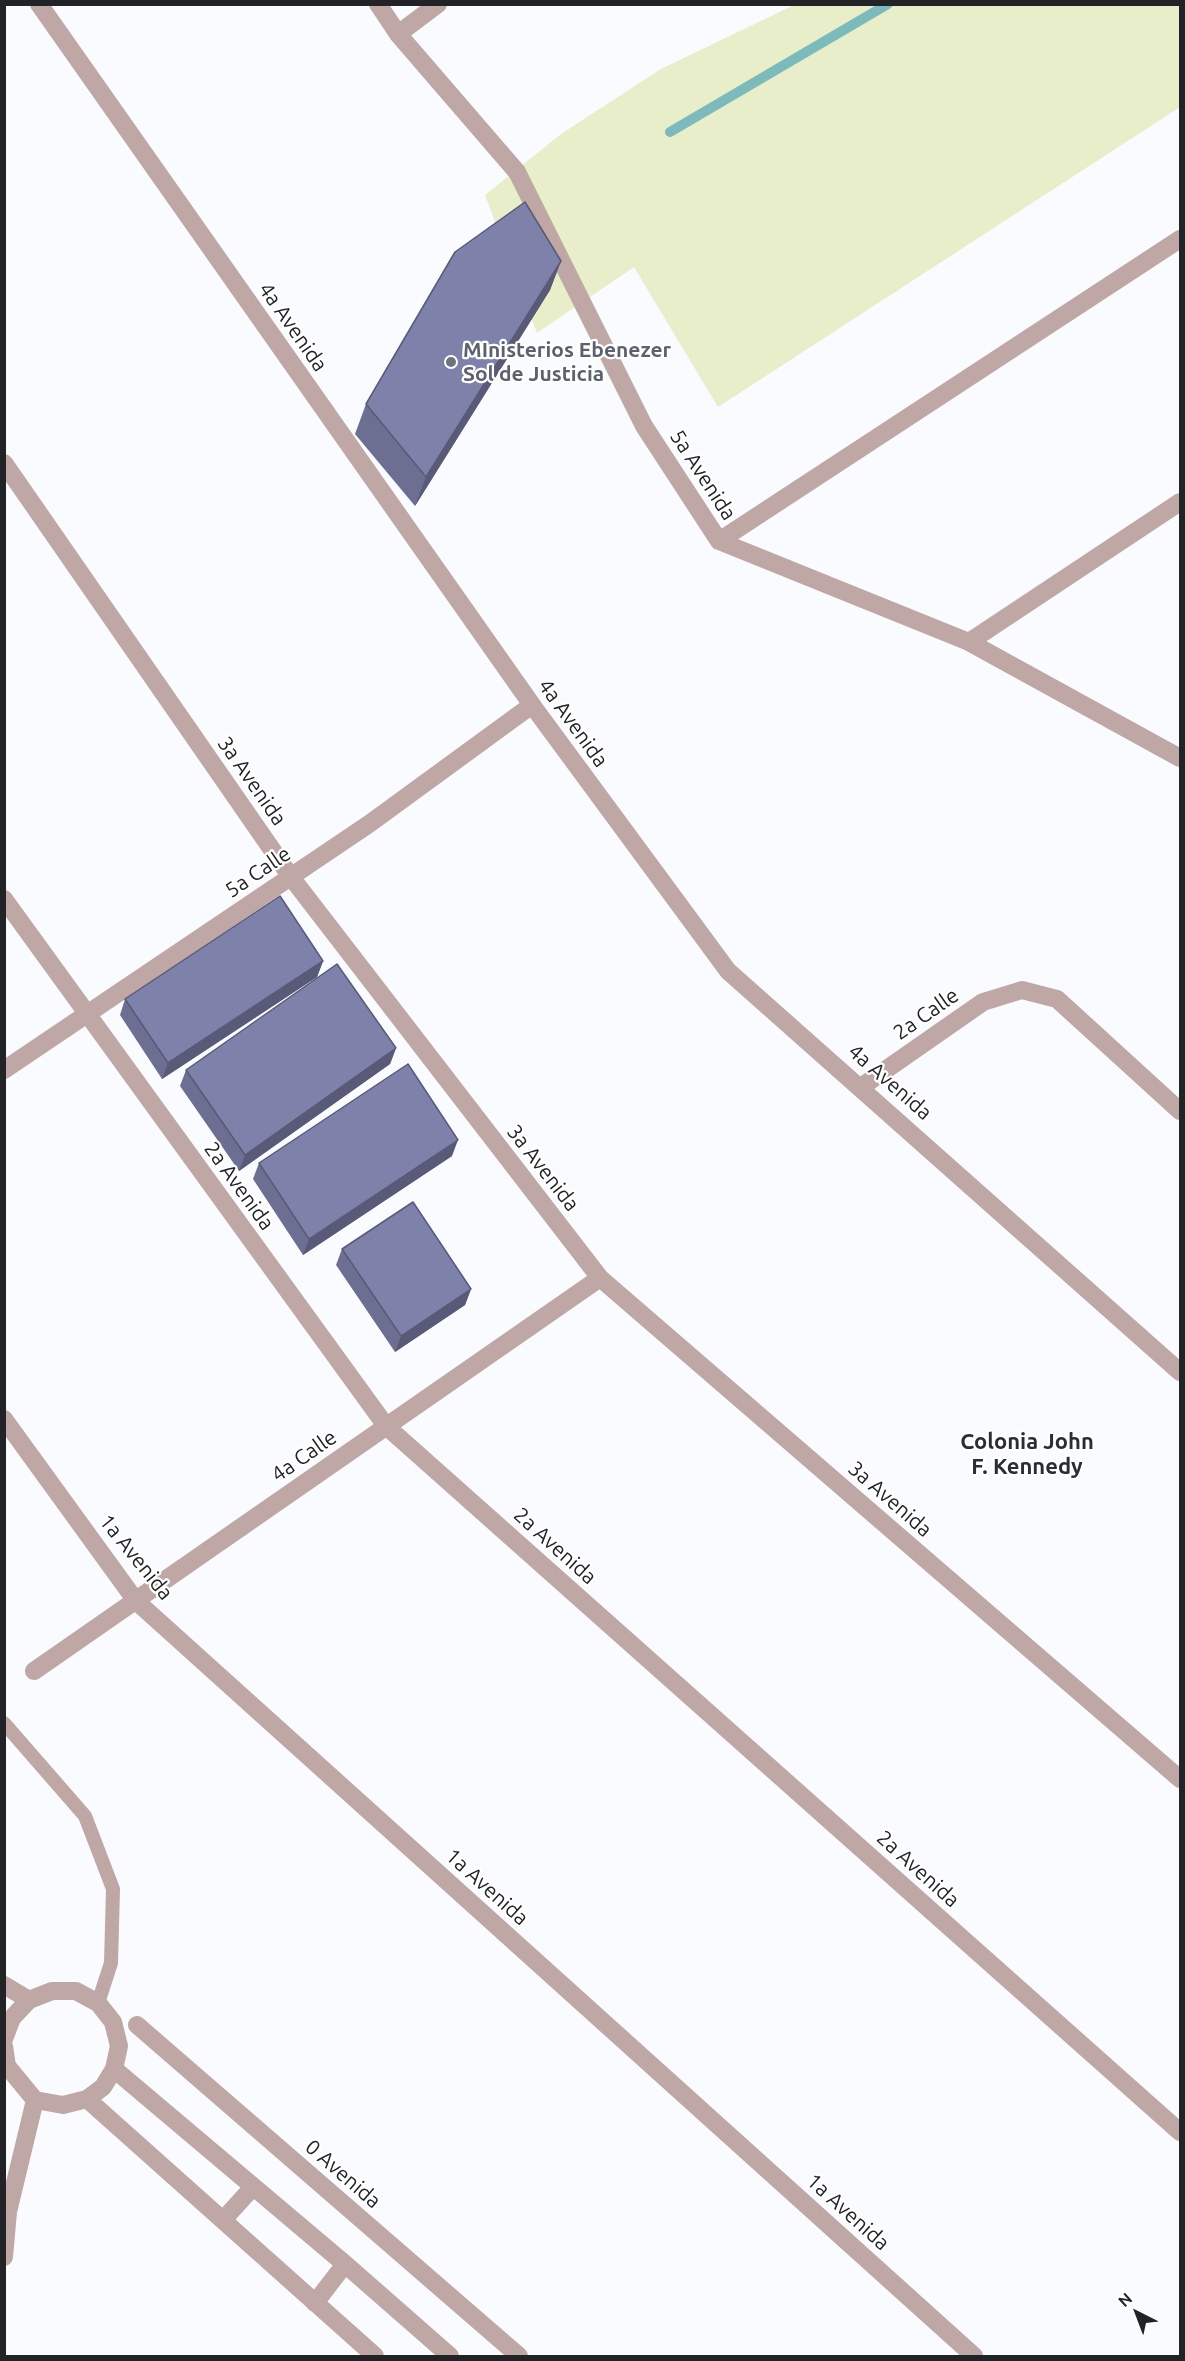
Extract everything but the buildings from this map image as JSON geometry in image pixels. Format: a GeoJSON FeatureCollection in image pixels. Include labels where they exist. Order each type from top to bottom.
{"type":"FeatureCollection","features":[{"type":"Feature","properties":{"kind":"street","name":"4a Avenida"},"geometry":{"type":"LineString","coordinates":[[39,4],[532,705],[728,971],[1180,1372]]}},
{"type":"Feature","properties":{"kind":"street","name":"5a Avenida"},"geometry":{"type":"LineString","coordinates":[[378,4],[398,34],[517,172],[644,426],[719,541],[969,642],[1179,757]]}},
{"type":"Feature","properties":{"kind":"street"},"geometry":{"type":"LineString","coordinates":[[398,34],[438,4]]}},
{"type":"Feature","properties":{"kind":"street"},"geometry":{"type":"LineString","coordinates":[[719,541],[1180,238]]}},
{"type":"Feature","properties":{"kind":"street","name":"3a Avenida"},"geometry":{"type":"LineString","coordinates":[[4,462],[291,877],[600,1278],[1180,1779]]}},
{"type":"Feature","properties":{"kind":"street"},"geometry":{"type":"LineString","coordinates":[[969,642],[1180,502]]}},
{"type":"Feature","properties":{"kind":"street","name":"5a Calle"},"geometry":{"type":"LineString","coordinates":[[4,1070],[369,824],[532,705]]}},
{"type":"Feature","properties":{"kind":"street","name":"2a Avenida"},"geometry":{"type":"LineString","coordinates":[[4,899],[386,1426],[1180,2132]]}},
{"type":"Feature","properties":{"kind":"street","name":"2a Calle"},"geometry":{"type":"LineString","coordinates":[[861,1087],[982,1002],[1022,990],[1057,999],[1180,1111]]}},
{"type":"Feature","properties":{"kind":"street","name":"4a Calle"},"geometry":{"type":"LineString","coordinates":[[34,1671],[600,1278]]}},
{"type":"Feature","properties":{"kind":"street","name":"1a Avenida"},"geometry":{"type":"LineString","coordinates":[[4,1419],[136,1600],[974,2356]]}},
{"type":"Feature","properties":{"kind":"street"},"geometry":{"type":"LineString","coordinates":[[4,1985],[29,2000]]}},
{"type":"Feature","properties":{"kind":"street"},"geometry":{"type":"LineString","coordinates":[[4,2039],[12,2018],[29,2000],[52,1991],[76,1992],[98,2003],[113,2022],[119,2046],[114,2070],[103,2087],[87,2099],[63,2105],[35,2100],[7,2066],[4,2046]]}},
{"type":"Feature","properties":{"kind":"street","name":"0 Avenida"},"geometry":{"type":"LineString","coordinates":[[137,2025],[519,2356]]}},
{"type":"Feature","properties":{"kind":"street"},"geometry":{"type":"LineString","coordinates":[[114,2070],[345,2264],[450,2356]]}},
{"type":"Feature","properties":{"kind":"street"},"geometry":{"type":"LineString","coordinates":[[87,2099],[375,2356]]}},
{"type":"Feature","properties":{"kind":"street"},"geometry":{"type":"LineString","coordinates":[[4,2257],[8,2212],[35,2100]]}},
{"type":"Feature","properties":{"kind":"street"},"geometry":{"type":"LineString","coordinates":[[223,2220],[253,2187]]}},
{"type":"Feature","properties":{"kind":"street"},"geometry":{"type":"LineString","coordinates":[[315,2303],[345,2264]]}},
{"type":"Feature","properties":{"kind":"lane"},"geometry":{"type":"LineString","coordinates":[[4,1723],[85,1816],[113,1889],[111,1963],[98,2003]]}},
{"type":"Feature","properties":{"kind":"green space"},"geometry":{"type":"Polygon","coordinates":[[[794,5],[1180,5],[1180,107],[718,407],[634,267],[537,333],[485,195],[561,134],[661,69],[794,5]]]}},
{"type":"Feature","properties":{"kind":"waterway"},"geometry":{"type":"LineString","coordinates":[[670,132],[888,4]]}},
{"type":"Feature","properties":{"kind":"place","name":"MInisterios Ebenezer Sol de Justicia"},"geometry":{"type":"Point","coordinates":[451,362]}},
{"type":"Feature","properties":{"kind":"district","name":"Colonia John F. Kennedy"},"geometry":{"type":"Point","coordinates":[1027,1454]}}]}
